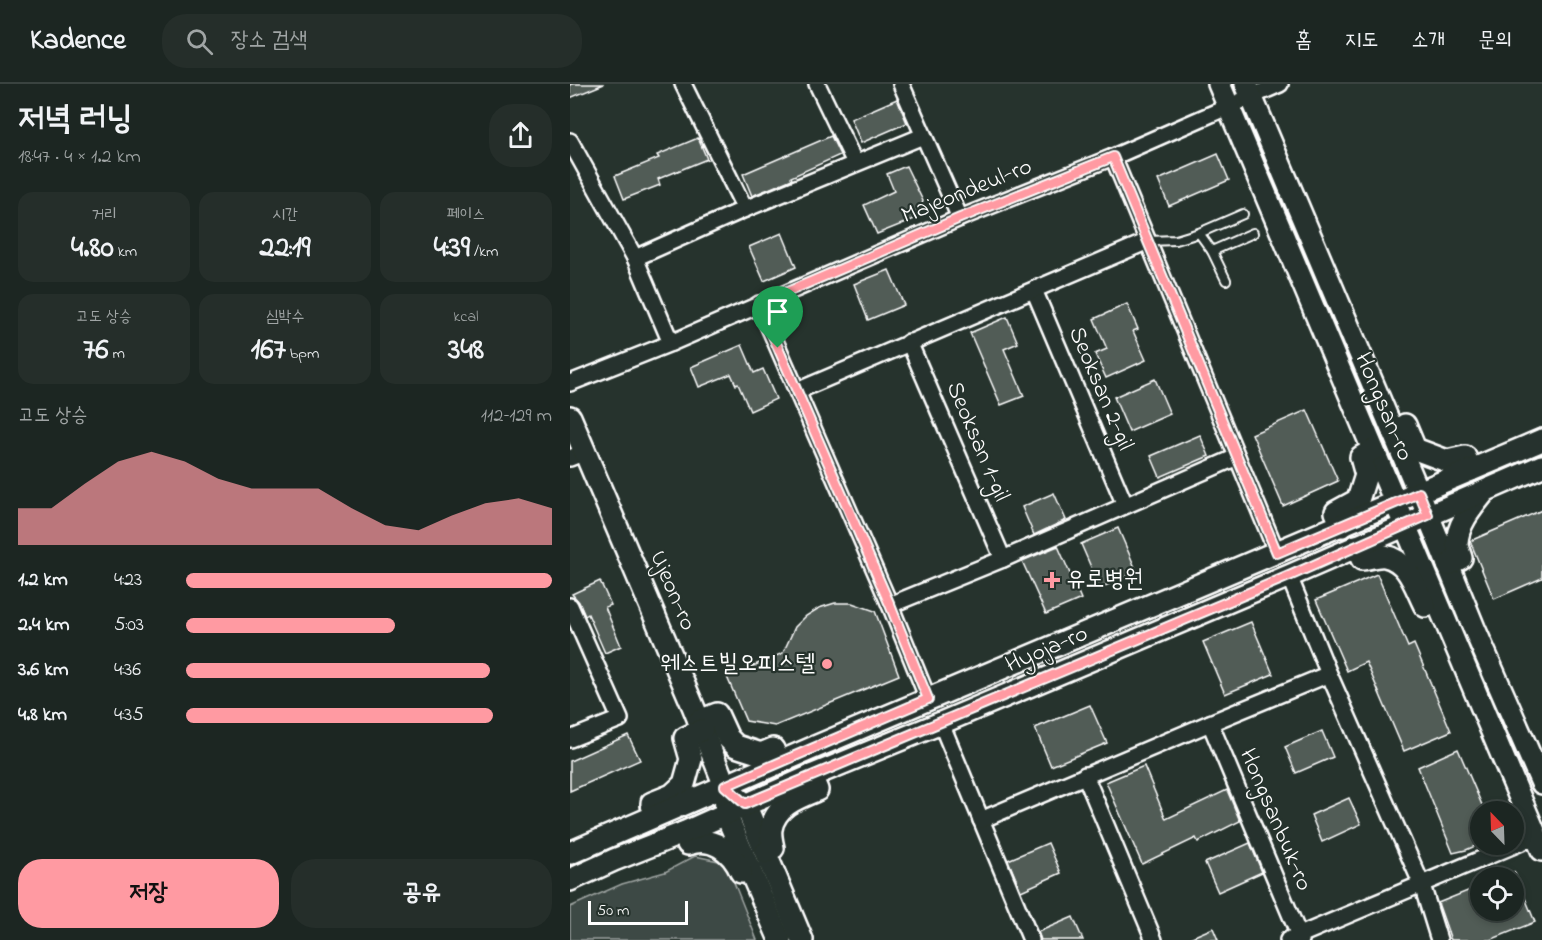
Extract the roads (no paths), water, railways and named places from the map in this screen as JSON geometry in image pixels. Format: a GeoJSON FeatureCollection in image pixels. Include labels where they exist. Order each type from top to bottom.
{"type":"FeatureCollection","features":[{"type":"Feature","properties":{"kind":"street"},"geometry":{"type":"LineString","coordinates":[[683,84],[746,209]]}},
{"type":"Feature","properties":{"kind":"street"},"geometry":{"type":"LineString","coordinates":[[817,84],[855,163]]}},
{"type":"Feature","properties":{"kind":"street"},"geometry":{"type":"LineString","coordinates":[[902,84],[960,218]]}},
{"type":"Feature","properties":{"kind":"street","name":"Hongsan-ro"},"geometry":{"type":"LineString","coordinates":[[1219,84],[1539,843]]}},
{"type":"Feature","properties":{"kind":"street","name":"Majeondeul-ro"},"geometry":{"type":"LineString","coordinates":[[570,383],[671,343],[960,218],[1113,157],[1228,106],[1249,90],[1280,84]]}},
{"type":"Feature","properties":{"kind":"street","name":"Hongsan-ro"},"geometry":{"type":"LineString","coordinates":[[1249,90],[1474,628],[1542,783]]}},
{"type":"Feature","properties":{"kind":"street"},"geometry":{"type":"LineString","coordinates":[[635,258],[746,209],[923,136]]}},
{"type":"Feature","properties":{"kind":"street"},"geometry":{"type":"LineString","coordinates":[[570,141],[635,258],[671,343]]}},
{"type":"Feature","properties":{"kind":"street"},"geometry":{"type":"LineString","coordinates":[[1113,157],[1277,553]]}},
{"type":"Feature","properties":{"kind":"street"},"geometry":{"type":"LineString","coordinates":[[797,391],[1148,241]]}},
{"type":"Feature","properties":{"kind":"street","name":"Seoksan 2-gil"},"geometry":{"type":"LineString","coordinates":[[1034,290],[1125,506]]}},
{"type":"Feature","properties":{"kind":"street"},"geometry":{"type":"LineString","coordinates":[[759,304],[890,605],[928,699]]}},
{"type":"Feature","properties":{"kind":"street","name":"Seoksan 1-gil"},"geometry":{"type":"LineString","coordinates":[[909,342],[1003,559]]}},
{"type":"Feature","properties":{"kind":"street"},"geometry":{"type":"LineString","coordinates":[[1386,415],[1398,411],[1416,449],[1447,461],[1465,457],[1471,470]]}},
{"type":"Feature","properties":{"kind":"street","name":"Ujeon-ro"},"geometry":{"type":"LineString","coordinates":[[570,417],[577,455],[701,726],[735,809],[752,876],[780,940]]}},
{"type":"Feature","properties":{"kind":"street","name":"Hyoja-ro"},"geometry":{"type":"LineString","coordinates":[[570,854],[928,699],[1542,440]]}},
{"type":"Feature","properties":{"kind":"street"},"geometry":{"type":"LineString","coordinates":[[1342,526],[1336,513],[1358,500],[1366,475],[1361,457],[1374,450]]}},
{"type":"Feature","properties":{"kind":"street"},"geometry":{"type":"LineString","coordinates":[[890,605],[1003,559],[1237,457]]}},
{"type":"Feature","properties":{"kind":"street","name":"Hyoja-ro"},"geometry":{"type":"LineString","coordinates":[[570,880],[811,776],[1289,576],[1542,466]]}},
{"type":"Feature","properties":{"kind":"street"},"geometry":{"type":"LineString","coordinates":[[1448,565],[1461,558],[1457,543],[1461,527],[1485,490]]}},
{"type":"Feature","properties":{"kind":"street"},"geometry":{"type":"LineString","coordinates":[[1356,546],[1362,559],[1383,555],[1400,562],[1409,573],[1426,609],[1438,603]]}},
{"type":"Feature","properties":{"kind":"street"},"geometry":{"type":"LineString","coordinates":[[1289,576],[1329,674],[1422,885],[1438,940]]}},
{"type":"Feature","properties":{"kind":"street"},"geometry":{"type":"LineString","coordinates":[[570,606],[620,719],[570,739]]}},
{"type":"Feature","properties":{"kind":"street"},"geometry":{"type":"LineString","coordinates":[[981,819],[1329,674]]}},
{"type":"Feature","properties":{"kind":"street"},"geometry":{"type":"LineString","coordinates":[[656,816],[652,803],[672,795],[684,784],[690,759],[685,738],[717,714],[728,738],[736,746],[761,754],[773,749],[779,763]]}},
{"type":"Feature","properties":{"kind":"street"},"geometry":{"type":"LineString","coordinates":[[941,723],[1031,940]]}},
{"type":"Feature","properties":{"kind":"street","name":"Hongsanbuk-ro"},"geometry":{"type":"LineString","coordinates":[[1210,723],[1296,938],[1422,885],[1539,843]]}},
{"type":"Feature","properties":{"kind":"street"},"geometry":{"type":"LineString","coordinates":[[1085,775],[1154,940]]}},
{"type":"Feature","properties":{"kind":"street"},"geometry":{"type":"LineString","coordinates":[[765,852],[773,848],[771,830],[780,809],[799,797],[817,790],[811,776]]}},
{"type":"Feature","properties":{"kind":"street","name":"Ujeon-ro"},"geometry":{"type":"LineString","coordinates":[[735,809],[765,852],[802,940]]}},
{"type":"Feature","properties":{"kind":"street"},"geometry":{"type":"LineString","coordinates":[[683,833],[688,844],[695,841],[709,842],[723,847],[736,861],[744,878],[752,876]]}},
{"type":"Feature","properties":{"kind":"lane"},"geometry":{"type":"LineString","coordinates":[[1148,241],[1176,240],[1243,214]]}},
{"type":"Feature","properties":{"kind":"lane"},"geometry":{"type":"LineString","coordinates":[[1199,233],[1212,251],[1226,280]]}},
{"type":"Feature","properties":{"kind":"lane"},"geometry":{"type":"LineString","coordinates":[[1212,251],[1252,233]]}},
{"type":"Feature","properties":{"kind":"place","name":"유로병원"},"geometry":{"type":"Point","coordinates":[1052,580]}},
{"type":"Feature","properties":{"kind":"place","name":"웨스트빌오피스텔"},"geometry":{"type":"Point","coordinates":[827,664]}}]}
